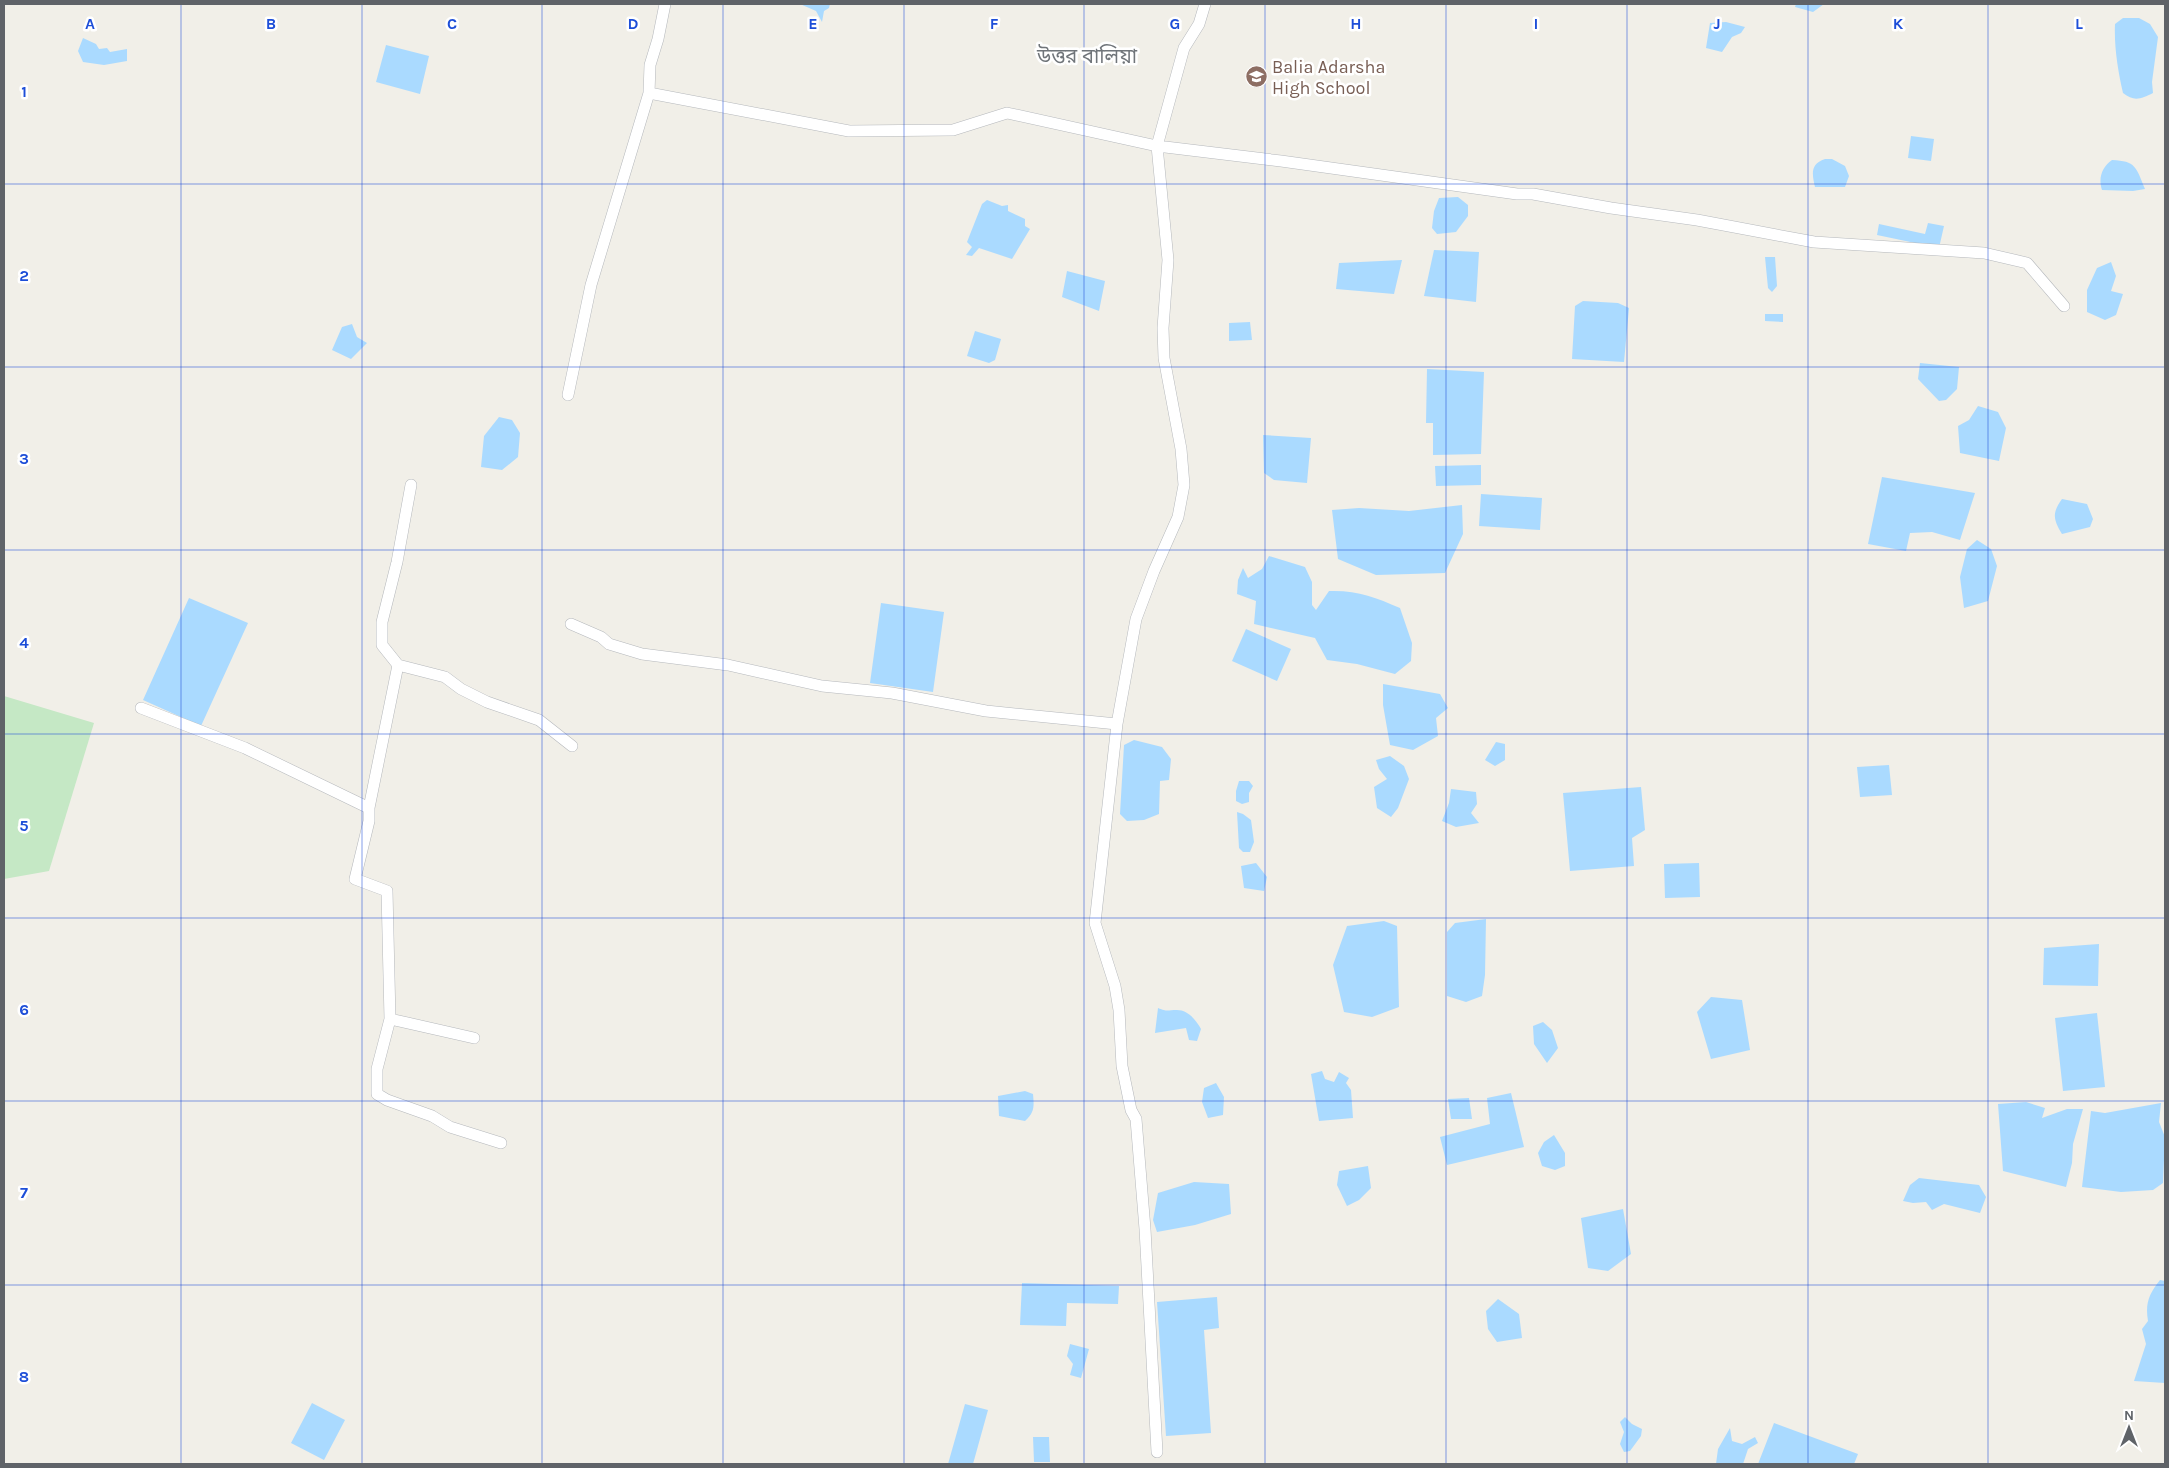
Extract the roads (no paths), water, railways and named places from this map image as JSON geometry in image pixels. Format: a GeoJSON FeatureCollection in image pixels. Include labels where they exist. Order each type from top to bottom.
{"type":"FeatureCollection","features":[{"type":"Feature","properties":{"kind":"street"},"geometry":{"type":"LineString","coordinates":[[568,395],[591,285],[649,93],[650,65],[658,39],[665,4]]}},
{"type":"Feature","properties":{"kind":"street"},"geometry":{"type":"LineString","coordinates":[[1157,1452],[1145,1229],[1136,1119],[1131,1110],[1122,1066],[1119,1010],[1115,986],[1095,922],[1117,724],[1136,619],[1178,516],[1184,485],[1181,449],[1164,358],[1163,328],[1168,260],[1156,146],[1184,48],[1199,24],[1205,4]]}},
{"type":"Feature","properties":{"kind":"street"},"geometry":{"type":"LineString","coordinates":[[649,93],[838,130],[953,130],[1007,113],[1156,146],[1517,194],[1533,194],[1611,208],[1697,220],[1814,242],[1984,253],[2027,263],[2064,306]]}},
{"type":"Feature","properties":{"kind":"street"},"geometry":{"type":"LineString","coordinates":[[411,485],[397,562],[382,622],[382,645],[398,666],[445,677],[461,689],[487,702],[540,720],[572,746]]}},
{"type":"Feature","properties":{"kind":"street"},"geometry":{"type":"LineString","coordinates":[[571,624],[601,637],[609,644],[642,654],[728,666],[822,686],[892,694],[986,711],[1117,724]]}},
{"type":"Feature","properties":{"kind":"street"},"geometry":{"type":"LineString","coordinates":[[398,666],[355,879],[387,891],[390,1019],[377,1068],[377,1094],[387,1100],[432,1116],[450,1127],[501,1143]]}},
{"type":"Feature","properties":{"kind":"street"},"geometry":{"type":"LineString","coordinates":[[141,708],[245,748],[368,808]]}},
{"type":"Feature","properties":{"kind":"street"},"geometry":{"type":"LineString","coordinates":[[390,1019],[474,1038]]}},
{"type":"Feature","properties":{"kind":"water"},"geometry":{"type":"Polygon","coordinates":[[[800,4],[830,4],[829,8],[824,11],[822,22],[816,11],[800,4]]]}},
{"type":"Feature","properties":{"kind":"water"},"geometry":{"type":"Polygon","coordinates":[[[1796,4],[1824,4],[1813,12],[1795,7],[1796,4]]]}},
{"type":"Feature","properties":{"kind":"water"},"geometry":{"type":"Polygon","coordinates":[[[2123,18],[2139,18],[2150,24],[2158,37],[2152,82],[2153,93],[2141,98],[2134,99],[2123,93],[2117,59],[2115,24],[2123,18]]]}},
{"type":"Feature","properties":{"kind":"water"},"geometry":{"type":"Polygon","coordinates":[[[1726,22],[1745,27],[1741,33],[1732,37],[1722,52],[1706,48],[1710,23],[1726,22]]]}},
{"type":"Feature","properties":{"kind":"water"},"geometry":{"type":"Polygon","coordinates":[[[83,38],[96,44],[99,49],[107,48],[110,52],[127,49],[127,61],[104,65],[83,62],[78,51],[83,38]]]}},
{"type":"Feature","properties":{"kind":"water"},"geometry":{"type":"Polygon","coordinates":[[[386,45],[429,56],[420,94],[376,82],[386,45]]]}},
{"type":"Feature","properties":{"kind":"water"},"geometry":{"type":"Polygon","coordinates":[[[1911,136],[1934,139],[1931,161],[1908,158],[1911,136]]]}},
{"type":"Feature","properties":{"kind":"water"},"geometry":{"type":"Polygon","coordinates":[[[1825,159],[1832,159],[1845,166],[1849,176],[1845,187],[1815,187],[1814,167],[1825,159]]]}},
{"type":"Feature","properties":{"kind":"water"},"geometry":{"type":"Polygon","coordinates":[[[2112,160],[2131,164],[2137,170],[2145,189],[2133,191],[2102,190],[2100,181],[2102,173],[2112,160]]]}},
{"type":"Feature","properties":{"kind":"water"},"geometry":{"type":"Polygon","coordinates":[[[1458,197],[1468,205],[1468,216],[1456,232],[1437,234],[1432,228],[1434,211],[1439,198],[1458,197]]]}},
{"type":"Feature","properties":{"kind":"water"},"geometry":{"type":"Polygon","coordinates":[[[987,200],[1002,206],[1008,205],[1008,211],[1025,219],[1025,226],[1030,229],[1012,259],[979,248],[972,256],[966,255],[972,247],[967,242],[982,204],[987,200]]]}},
{"type":"Feature","properties":{"kind":"water"},"geometry":{"type":"Polygon","coordinates":[[[1928,223],[1944,226],[1939,248],[1877,235],[1879,224],[1925,234],[1928,223]]]}},
{"type":"Feature","properties":{"kind":"water"},"geometry":{"type":"Polygon","coordinates":[[[1434,250],[1479,252],[1476,302],[1424,296],[1434,250]]]}},
{"type":"Feature","properties":{"kind":"water"},"geometry":{"type":"Polygon","coordinates":[[[1765,257],[1775,257],[1777,286],[1772,292],[1768,288],[1765,257]]]}},
{"type":"Feature","properties":{"kind":"water"},"geometry":{"type":"Polygon","coordinates":[[[1402,260],[1394,294],[1336,289],[1339,263],[1402,260]]]}},
{"type":"Feature","properties":{"kind":"water"},"geometry":{"type":"Polygon","coordinates":[[[2111,262],[2116,276],[2111,291],[2123,294],[2116,315],[2105,320],[2087,312],[2087,290],[2097,268],[2111,262]]]}},
{"type":"Feature","properties":{"kind":"water"},"geometry":{"type":"Polygon","coordinates":[[[1067,271],[1105,281],[1099,311],[1062,297],[1067,271]]]}},
{"type":"Feature","properties":{"kind":"water"},"geometry":{"type":"Polygon","coordinates":[[[1583,301],[1618,303],[1629,308],[1624,362],[1572,359],[1575,306],[1583,301]]]}},
{"type":"Feature","properties":{"kind":"water"},"geometry":{"type":"Polygon","coordinates":[[[1765,314],[1783,314],[1783,322],[1765,321],[1765,314]]]}},
{"type":"Feature","properties":{"kind":"water"},"geometry":{"type":"Polygon","coordinates":[[[1250,322],[1252,340],[1229,341],[1229,323],[1250,322]]]}},
{"type":"Feature","properties":{"kind":"water"},"geometry":{"type":"Polygon","coordinates":[[[352,324],[357,337],[367,343],[351,359],[332,350],[342,327],[352,324]]]}},
{"type":"Feature","properties":{"kind":"water"},"geometry":{"type":"Polygon","coordinates":[[[975,331],[1001,339],[995,360],[989,363],[967,356],[975,331]]]}},
{"type":"Feature","properties":{"kind":"water"},"geometry":{"type":"Polygon","coordinates":[[[1920,363],[1959,367],[1957,389],[1946,400],[1939,401],[1918,379],[1920,363]]]}},
{"type":"Feature","properties":{"kind":"water"},"geometry":{"type":"Polygon","coordinates":[[[1427,369],[1484,372],[1481,454],[1433,455],[1433,423],[1426,423],[1427,369]]]}},
{"type":"Feature","properties":{"kind":"water"},"geometry":{"type":"Polygon","coordinates":[[[1978,406],[1998,412],[2006,428],[1999,461],[1960,453],[1958,426],[1969,420],[1978,406]]]}},
{"type":"Feature","properties":{"kind":"water"},"geometry":{"type":"Polygon","coordinates":[[[499,417],[512,420],[520,433],[518,457],[502,470],[481,467],[484,436],[499,417]]]}},
{"type":"Feature","properties":{"kind":"water"},"geometry":{"type":"Polygon","coordinates":[[[1263,435],[1311,438],[1307,483],[1274,480],[1264,473],[1263,435]]]}},
{"type":"Feature","properties":{"kind":"water"},"geometry":{"type":"Polygon","coordinates":[[[1481,465],[1481,485],[1436,486],[1435,466],[1481,465]]]}},
{"type":"Feature","properties":{"kind":"water"},"geometry":{"type":"Polygon","coordinates":[[[1882,477],[1975,493],[1960,540],[1932,532],[1910,533],[1906,551],[1868,544],[1882,477]]]}},
{"type":"Feature","properties":{"kind":"water"},"geometry":{"type":"Polygon","coordinates":[[[1481,494],[1542,498],[1540,530],[1479,526],[1481,494]]]}},
{"type":"Feature","properties":{"kind":"water"},"geometry":{"type":"Polygon","coordinates":[[[2062,499],[2087,504],[2093,519],[2090,527],[2062,534],[2055,520],[2055,512],[2062,499]]]}},
{"type":"Feature","properties":{"kind":"water"},"geometry":{"type":"Polygon","coordinates":[[[1462,505],[1463,534],[1445,573],[1376,575],[1338,559],[1332,510],[1359,508],[1409,511],[1462,505]]]}},
{"type":"Feature","properties":{"kind":"water"},"geometry":{"type":"Polygon","coordinates":[[[1977,540],[1991,549],[1997,566],[1988,601],[1964,608],[1960,577],[1967,549],[1977,540]]]}},
{"type":"Feature","properties":{"kind":"water"},"geometry":{"type":"Polygon","coordinates":[[[1269,556],[1305,567],[1312,582],[1312,605],[1316,610],[1329,591],[1366,595],[1400,608],[1412,643],[1411,661],[1395,674],[1357,664],[1327,660],[1315,638],[1254,624],[1256,601],[1237,594],[1238,580],[1243,568],[1248,578],[1262,569],[1269,556]]]}},
{"type":"Feature","properties":{"kind":"water"},"geometry":{"type":"Polygon","coordinates":[[[189,598],[248,623],[201,726],[143,700],[189,598]]]}},
{"type":"Feature","properties":{"kind":"water"},"geometry":{"type":"Polygon","coordinates":[[[881,603],[944,612],[933,692],[870,683],[881,603]]]}},
{"type":"Feature","properties":{"kind":"water"},"geometry":{"type":"Polygon","coordinates":[[[1246,629],[1291,649],[1277,681],[1232,661],[1246,629]]]}},
{"type":"Feature","properties":{"kind":"water"},"geometry":{"type":"Polygon","coordinates":[[[1383,684],[1440,694],[1448,708],[1436,718],[1438,736],[1413,750],[1390,745],[1383,705],[1383,684]]]}},
{"type":"Feature","properties":{"kind":"water"},"geometry":{"type":"Polygon","coordinates":[[[1134,740],[1162,747],[1171,759],[1169,780],[1160,781],[1159,814],[1144,820],[1127,821],[1120,814],[1124,745],[1134,740]]]}},
{"type":"Feature","properties":{"kind":"water"},"geometry":{"type":"Polygon","coordinates":[[[1496,742],[1505,744],[1505,760],[1495,766],[1485,760],[1496,742]]]}},
{"type":"Feature","properties":{"kind":"water"},"geometry":{"type":"Polygon","coordinates":[[[1390,756],[1404,766],[1409,779],[1398,808],[1391,817],[1377,808],[1374,787],[1387,779],[1379,769],[1376,760],[1390,756]]]}},
{"type":"Feature","properties":{"kind":"water"},"geometry":{"type":"Polygon","coordinates":[[[1889,765],[1892,795],[1860,797],[1857,767],[1889,765]]]}},
{"type":"Feature","properties":{"kind":"water"},"geometry":{"type":"Polygon","coordinates":[[[1239,781],[1249,781],[1253,786],[1249,793],[1249,802],[1242,804],[1236,801],[1239,781]]]}},
{"type":"Feature","properties":{"kind":"water"},"geometry":{"type":"Polygon","coordinates":[[[1641,787],[1645,830],[1632,838],[1634,866],[1570,871],[1563,793],[1641,787]]]}},
{"type":"Feature","properties":{"kind":"water"},"geometry":{"type":"Polygon","coordinates":[[[1451,789],[1476,792],[1477,804],[1471,813],[1479,823],[1456,827],[1442,821],[1449,803],[1451,789]]]}},
{"type":"Feature","properties":{"kind":"water"},"geometry":{"type":"Polygon","coordinates":[[[1237,812],[1251,820],[1254,842],[1250,852],[1243,852],[1239,848],[1237,812]]]}},
{"type":"Feature","properties":{"kind":"water"},"geometry":{"type":"Polygon","coordinates":[[[1256,863],[1267,877],[1264,891],[1244,888],[1241,866],[1256,863]]]}},
{"type":"Feature","properties":{"kind":"water"},"geometry":{"type":"Polygon","coordinates":[[[1699,863],[1700,897],[1665,898],[1664,864],[1699,863]]]}},
{"type":"Feature","properties":{"kind":"water"},"geometry":{"type":"Polygon","coordinates":[[[1486,919],[1485,975],[1482,996],[1466,1002],[1447,996],[1447,932],[1455,923],[1486,919]]]}},
{"type":"Feature","properties":{"kind":"water"},"geometry":{"type":"Polygon","coordinates":[[[1384,921],[1397,926],[1399,1007],[1372,1017],[1344,1012],[1333,965],[1347,926],[1384,921]]]}},
{"type":"Feature","properties":{"kind":"water"},"geometry":{"type":"Polygon","coordinates":[[[2099,944],[2098,986],[2043,985],[2044,948],[2099,944]]]}},
{"type":"Feature","properties":{"kind":"water"},"geometry":{"type":"Polygon","coordinates":[[[1711,997],[1742,1000],[1750,1050],[1711,1059],[1697,1012],[1711,997]]]}},
{"type":"Feature","properties":{"kind":"water"},"geometry":{"type":"Polygon","coordinates":[[[1158,1008],[1181,1010],[1191,1016],[1201,1029],[1197,1041],[1189,1040],[1186,1028],[1155,1033],[1158,1008]]]}},
{"type":"Feature","properties":{"kind":"water"},"geometry":{"type":"Polygon","coordinates":[[[2097,1013],[2105,1087],[2063,1091],[2055,1018],[2097,1013]]]}},
{"type":"Feature","properties":{"kind":"water"},"geometry":{"type":"Polygon","coordinates":[[[1543,1022],[1552,1030],[1558,1048],[1547,1063],[1534,1044],[1533,1026],[1543,1022]]]}},
{"type":"Feature","properties":{"kind":"water"},"geometry":{"type":"Polygon","coordinates":[[[1322,1071],[1325,1079],[1334,1082],[1339,1072],[1349,1078],[1346,1083],[1351,1090],[1353,1118],[1319,1121],[1311,1074],[1322,1071]]]}},
{"type":"Feature","properties":{"kind":"water"},"geometry":{"type":"Polygon","coordinates":[[[1216,1083],[1224,1097],[1223,1115],[1208,1118],[1202,1102],[1204,1088],[1216,1083]]]}},
{"type":"Feature","properties":{"kind":"water"},"geometry":{"type":"Polygon","coordinates":[[[1025,1091],[1033,1094],[1034,1102],[1032,1112],[1025,1121],[999,1116],[998,1096],[1025,1091]]]}},
{"type":"Feature","properties":{"kind":"water"},"geometry":{"type":"Polygon","coordinates":[[[1511,1093],[1524,1147],[1447,1165],[1440,1137],[1490,1124],[1487,1098],[1511,1093]]]}},
{"type":"Feature","properties":{"kind":"water"},"geometry":{"type":"Polygon","coordinates":[[[1469,1098],[1472,1119],[1451,1119],[1448,1099],[1469,1098]]]}},
{"type":"Feature","properties":{"kind":"water"},"geometry":{"type":"Polygon","coordinates":[[[2026,1102],[2045,1108],[2042,1118],[2067,1109],[2083,1109],[2073,1144],[2072,1163],[2066,1187],[2003,1171],[1998,1104],[2026,1102]]]}},
{"type":"Feature","properties":{"kind":"water"},"geometry":{"type":"Polygon","coordinates":[[[2161,1103],[2159,1122],[2165,1137],[2163,1183],[2153,1190],[2121,1192],[2082,1187],[2091,1111],[2105,1113],[2161,1103]]]}},
{"type":"Feature","properties":{"kind":"water"},"geometry":{"type":"Polygon","coordinates":[[[1554,1135],[1565,1153],[1565,1166],[1555,1170],[1542,1166],[1538,1153],[1544,1142],[1554,1135]]]}},
{"type":"Feature","properties":{"kind":"water"},"geometry":{"type":"Polygon","coordinates":[[[1368,1166],[1371,1188],[1359,1200],[1347,1206],[1337,1185],[1339,1171],[1368,1166]]]}},
{"type":"Feature","properties":{"kind":"water"},"geometry":{"type":"Polygon","coordinates":[[[1919,1178],[1979,1185],[1986,1197],[1980,1213],[1944,1204],[1932,1210],[1926,1202],[1913,1203],[1903,1201],[1910,1185],[1919,1178]]]}},
{"type":"Feature","properties":{"kind":"water"},"geometry":{"type":"Polygon","coordinates":[[[1194,1182],[1229,1184],[1231,1214],[1195,1225],[1157,1232],[1153,1220],[1158,1193],[1194,1182]]]}},
{"type":"Feature","properties":{"kind":"water"},"geometry":{"type":"Polygon","coordinates":[[[1623,1209],[1631,1254],[1608,1271],[1588,1268],[1581,1218],[1623,1209]]]}},
{"type":"Feature","properties":{"kind":"water"},"geometry":{"type":"Polygon","coordinates":[[[2160,1280],[2165,1281],[2165,1383],[2134,1381],[2146,1344],[2142,1329],[2148,1321],[2147,1309],[2149,1299],[2160,1280]]]}},
{"type":"Feature","properties":{"kind":"water"},"geometry":{"type":"Polygon","coordinates":[[[1022,1283],[1119,1286],[1118,1304],[1067,1303],[1066,1326],[1020,1325],[1022,1283]]]}},
{"type":"Feature","properties":{"kind":"water"},"geometry":{"type":"Polygon","coordinates":[[[1217,1297],[1219,1328],[1204,1330],[1211,1433],[1166,1436],[1157,1302],[1217,1297]]]}},
{"type":"Feature","properties":{"kind":"water"},"geometry":{"type":"Polygon","coordinates":[[[1498,1299],[1519,1314],[1522,1338],[1497,1342],[1488,1329],[1486,1311],[1498,1299]]]}},
{"type":"Feature","properties":{"kind":"water"},"geometry":{"type":"Polygon","coordinates":[[[1070,1344],[1089,1349],[1081,1378],[1070,1375],[1073,1364],[1067,1356],[1070,1344]]]}},
{"type":"Feature","properties":{"kind":"water"},"geometry":{"type":"Polygon","coordinates":[[[312,1403],[345,1420],[324,1460],[291,1443],[312,1403]]]}},
{"type":"Feature","properties":{"kind":"water"},"geometry":{"type":"Polygon","coordinates":[[[965,1404],[988,1410],[973,1464],[948,1464],[965,1404]]]}},
{"type":"Feature","properties":{"kind":"water"},"geometry":{"type":"Polygon","coordinates":[[[1625,1417],[1632,1424],[1642,1429],[1641,1436],[1630,1451],[1624,1452],[1620,1444],[1624,1432],[1620,1422],[1625,1417]]]}},
{"type":"Feature","properties":{"kind":"water"},"geometry":{"type":"Polygon","coordinates":[[[1774,1423],[1858,1454],[1854,1464],[1758,1464],[1774,1423]]]}},
{"type":"Feature","properties":{"kind":"water"},"geometry":{"type":"Polygon","coordinates":[[[1730,1428],[1732,1441],[1742,1444],[1755,1437],[1758,1443],[1748,1449],[1743,1464],[1716,1464],[1718,1449],[1730,1428]]]}},
{"type":"Feature","properties":{"kind":"water"},"geometry":{"type":"Polygon","coordinates":[[[1033,1437],[1049,1437],[1050,1462],[1034,1462],[1033,1437]]]}},
{"type":"Feature","properties":{"kind":"place","name":"Balia Adarsha High School"},"geometry":{"type":"Point","coordinates":[1256,77]}},
{"type":"Feature","properties":{"kind":"district","name":"উত্তর বালিয়া"},"geometry":{"type":"Point","coordinates":[1087,56]}}]}
